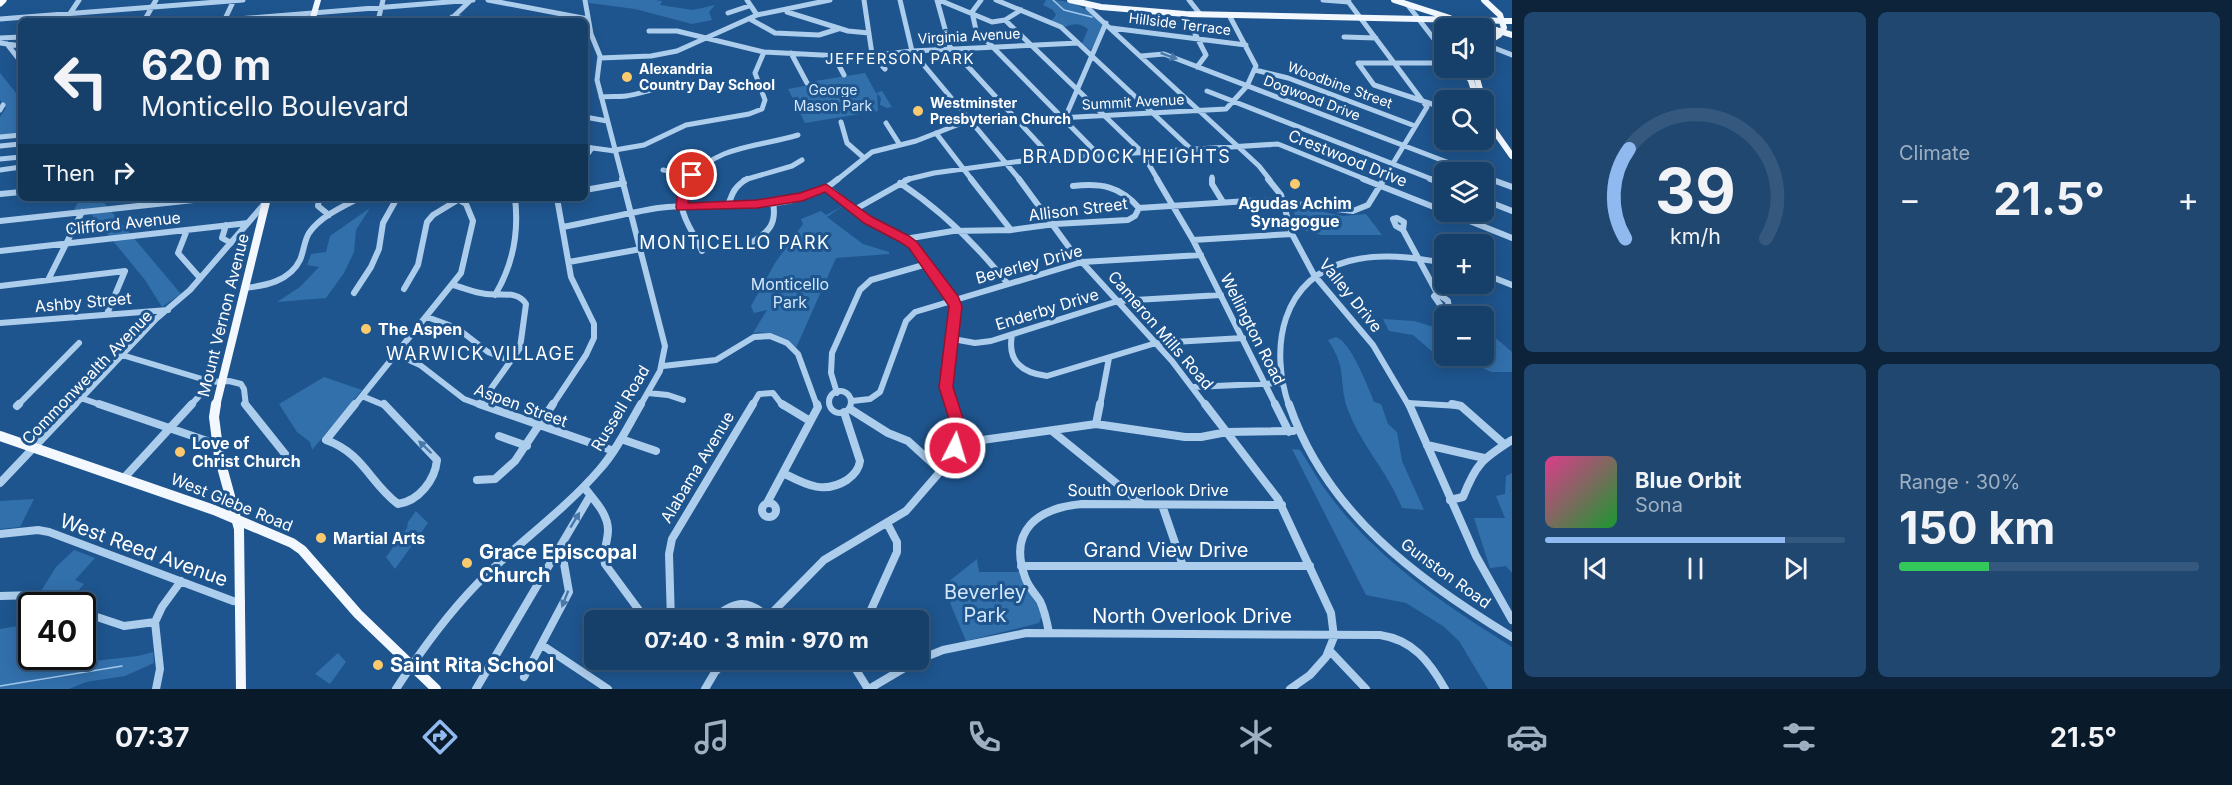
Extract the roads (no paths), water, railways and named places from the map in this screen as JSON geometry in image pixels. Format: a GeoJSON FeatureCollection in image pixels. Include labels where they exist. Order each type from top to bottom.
{"type":"FeatureCollection","features":[{"type":"Feature","properties":{"kind":"main road"},"geometry":{"type":"LineString","coordinates":[[313,18],[318,0]]}},
{"type":"Feature","properties":{"kind":"main road"},"geometry":{"type":"LineString","coordinates":[[1070,0],[1105,8],[1185,14],[1434,18]]}},
{"type":"Feature","properties":{"kind":"main road"},"geometry":{"type":"LineString","coordinates":[[1394,0],[1446,18]]}},
{"type":"Feature","properties":{"kind":"main road"},"geometry":{"type":"LineString","coordinates":[[1484,0],[1495,11],[1512,21]]}},
{"type":"Feature","properties":{"kind":"main road"},"geometry":{"type":"LineString","coordinates":[[1495,11],[1499,27]]}},
{"type":"Feature","properties":{"kind":"main road"},"geometry":{"type":"LineString","coordinates":[[1494,30],[1512,21]]}},
{"type":"Feature","properties":{"kind":"main road"},"geometry":{"type":"LineString","coordinates":[[1494,25],[1512,36]]}},
{"type":"Feature","properties":{"kind":"main road"},"geometry":{"type":"LineString","coordinates":[[1494,26],[1499,27]]}},
{"type":"Feature","properties":{"kind":"main road"},"geometry":{"type":"LineString","coordinates":[[1494,28],[1499,27]]}},
{"type":"Feature","properties":{"kind":"main road"},"geometry":{"type":"LineString","coordinates":[[1494,33],[1499,27]]}},
{"type":"Feature","properties":{"kind":"main road"},"geometry":{"type":"LineString","coordinates":[[1470,78],[1474,90]]}},
{"type":"Feature","properties":{"kind":"main road"},"geometry":{"type":"LineString","coordinates":[[1494,131],[1512,156]]}},
{"type":"Feature","properties":{"kind":"main road"},"geometry":{"type":"LineString","coordinates":[[1494,140],[1512,163]]}},
{"type":"Feature","properties":{"kind":"main road","name":"Mount Vernon Avenue"},"geometry":{"type":"LineString","coordinates":[[241,689],[241,602],[237,519],[216,444],[214,417],[216,382],[267,201]]}},
{"type":"Feature","properties":{"kind":"main road","name":"West Glebe Road"},"geometry":{"type":"LineString","coordinates":[[0,436],[237,519],[300,548],[358,614],[436,689]]}},
{"type":"Feature","properties":{"kind":"street"},"geometry":{"type":"LineString","coordinates":[[1,1],[8,0]]}},
{"type":"Feature","properties":{"kind":"street"},"geometry":{"type":"LineString","coordinates":[[67,18],[79,0]]}},
{"type":"Feature","properties":{"kind":"street"},"geometry":{"type":"LineString","coordinates":[[146,18],[156,0]]}},
{"type":"Feature","properties":{"kind":"street"},"geometry":{"type":"LineString","coordinates":[[225,18],[234,0]]}},
{"type":"Feature","properties":{"kind":"street"},"geometry":{"type":"LineString","coordinates":[[0,19],[243,0]]}},
{"type":"Feature","properties":{"kind":"street"},"geometry":{"type":"LineString","coordinates":[[379,18],[383,0]]}},
{"type":"Feature","properties":{"kind":"street"},"geometry":{"type":"LineString","coordinates":[[258,18],[470,0]]}},
{"type":"Feature","properties":{"kind":"street"},"geometry":{"type":"LineString","coordinates":[[450,18],[470,0]]}},
{"type":"Feature","properties":{"kind":"street"},"geometry":{"type":"LineString","coordinates":[[488,0],[583,18]]}},
{"type":"Feature","properties":{"kind":"street","name":"Russell Road"},"geometry":{"type":"LineString","coordinates":[[585,0],[588,18]]}},
{"type":"Feature","properties":{"kind":"street"},"geometry":{"type":"LineString","coordinates":[[747,0],[757,15]]}},
{"type":"Feature","properties":{"kind":"street"},"geometry":{"type":"LineString","coordinates":[[600,57],[666,54],[757,15],[830,0]]}},
{"type":"Feature","properties":{"kind":"street"},"geometry":{"type":"LineString","coordinates":[[864,0],[874,56],[885,69]]}},
{"type":"Feature","properties":{"kind":"street","name":"Cameron Mills Road"},"geometry":{"type":"LineString","coordinates":[[900,0],[912,51],[1008,163],[1082,262],[1193,387],[1282,505],[1331,613],[1335,624],[1335,635]]}},
{"type":"Feature","properties":{"kind":"street"},"geometry":{"type":"LineString","coordinates":[[938,0],[989,21],[1005,20],[1021,10]]}},
{"type":"Feature","properties":{"kind":"street"},"geometry":{"type":"LineString","coordinates":[[938,0],[952,49],[1052,158]]}},
{"type":"Feature","properties":{"kind":"street"},"geometry":{"type":"LineString","coordinates":[[981,0],[975,6],[972,15],[976,30],[1098,154]]}},
{"type":"Feature","properties":{"kind":"street"},"geometry":{"type":"LineString","coordinates":[[996,0],[1061,27],[1191,149]]}},
{"type":"Feature","properties":{"kind":"street"},"geometry":{"type":"LineString","coordinates":[[1104,0],[1105,8]]}},
{"type":"Feature","properties":{"kind":"street"},"geometry":{"type":"LineString","coordinates":[[1189,0],[1200,14]]}},
{"type":"Feature","properties":{"kind":"street"},"geometry":{"type":"LineString","coordinates":[[1323,0],[1348,1],[1427,107],[1380,185]]}},
{"type":"Feature","properties":{"kind":"street"},"geometry":{"type":"LineString","coordinates":[[1407,4],[1434,39]]}},
{"type":"Feature","properties":{"kind":"street","name":"Valley Drive"},"geometry":{"type":"LineString","coordinates":[[1089,5],[1088,8],[1265,172],[1284,202],[1293,234],[1314,275],[1373,345],[1408,403],[1476,556],[1510,616]]}},
{"type":"Feature","properties":{"kind":"street"},"geometry":{"type":"LineString","coordinates":[[728,13],[749,6]]}},
{"type":"Feature","properties":{"kind":"street"},"geometry":{"type":"LineString","coordinates":[[781,11],[805,15],[848,33],[869,33]]}},
{"type":"Feature","properties":{"kind":"street"},"geometry":{"type":"LineString","coordinates":[[1185,14],[1206,55],[1197,67]]}},
{"type":"Feature","properties":{"kind":"street"},"geometry":{"type":"LineString","coordinates":[[1228,15],[1256,61],[1255,70],[1247,86],[1235,102]]}},
{"type":"Feature","properties":{"kind":"street","name":"Russell Road"},"geometry":{"type":"LineString","coordinates":[[396,689],[447,617],[478,583],[584,487],[614,452],[663,366],[666,355],[664,336],[597,81],[600,57],[588,33],[588,19]]}},
{"type":"Feature","properties":{"kind":"street"},"geometry":{"type":"LineString","coordinates":[[750,19],[775,33],[819,35],[838,29]]}},
{"type":"Feature","properties":{"kind":"street","name":"Wellington Road"},"geometry":{"type":"LineString","coordinates":[[1005,20],[1141,152],[1193,240],[1265,382],[1294,431]]}},
{"type":"Feature","properties":{"kind":"street"},"geometry":{"type":"LineString","coordinates":[[1064,118],[1108,26]]}},
{"type":"Feature","properties":{"kind":"street","name":"Hillside Terrace"},"geometry":{"type":"LineString","coordinates":[[1108,26],[1246,45]]}},
{"type":"Feature","properties":{"kind":"street"},"geometry":{"type":"LineString","coordinates":[[1499,27],[1512,30]]}},
{"type":"Feature","properties":{"kind":"street","name":"Virginia Avenue"},"geometry":{"type":"LineString","coordinates":[[649,31],[670,30],[764,52],[834,56],[874,56],[912,51],[1078,43]]}},
{"type":"Feature","properties":{"kind":"street"},"geometry":{"type":"LineString","coordinates":[[0,38],[18,37]]}},
{"type":"Feature","properties":{"kind":"street"},"geometry":{"type":"LineString","coordinates":[[1344,38],[1376,38]]}},
{"type":"Feature","properties":{"kind":"street"},"geometry":{"type":"LineString","coordinates":[[0,43],[18,46]]}},
{"type":"Feature","properties":{"kind":"street"},"geometry":{"type":"LineString","coordinates":[[7,44],[18,58]]}},
{"type":"Feature","properties":{"kind":"street"},"geometry":{"type":"LineString","coordinates":[[1494,48],[1512,55]]}},
{"type":"Feature","properties":{"kind":"street"},"geometry":{"type":"LineString","coordinates":[[588,148],[615,151],[644,145],[686,125],[749,114],[762,109],[765,99],[755,73],[764,52]]}},
{"type":"Feature","properties":{"kind":"street"},"geometry":{"type":"LineString","coordinates":[[791,53],[807,83]]}},
{"type":"Feature","properties":{"kind":"street","name":"Dogwood Drive"},"geometry":{"type":"LineString","coordinates":[[1141,56],[1160,53],[1446,162]]}},
{"type":"Feature","properties":{"kind":"street"},"geometry":{"type":"LineString","coordinates":[[834,56],[844,75]]}},
{"type":"Feature","properties":{"kind":"street"},"geometry":{"type":"LineString","coordinates":[[1434,63],[1359,62],[1374,85],[1434,106]]}},
{"type":"Feature","properties":{"kind":"street","name":"Woodbine Street"},"geometry":{"type":"LineString","coordinates":[[1255,70],[1288,78],[1415,126]]}},
{"type":"Feature","properties":{"kind":"street"},"geometry":{"type":"LineString","coordinates":[[1468,78],[1471,81]]}},
{"type":"Feature","properties":{"kind":"street"},"geometry":{"type":"LineString","coordinates":[[601,97],[626,96],[671,88],[685,88],[689,91]]}},
{"type":"Feature","properties":{"kind":"street"},"geometry":{"type":"LineString","coordinates":[[1208,91],[1434,180]]}},
{"type":"Feature","properties":{"kind":"street","name":"Summit Avenue"},"geometry":{"type":"LineString","coordinates":[[863,158],[879,150],[900,145],[958,124],[1226,109],[1235,102]]}},
{"type":"Feature","properties":{"kind":"street"},"geometry":{"type":"LineString","coordinates":[[588,118],[607,121]]}},
{"type":"Feature","properties":{"kind":"street"},"geometry":{"type":"LineString","coordinates":[[563,227],[660,208],[728,206],[802,197],[842,177],[863,158],[847,146],[841,122]]}},
{"type":"Feature","properties":{"kind":"street"},"geometry":{"type":"LineString","coordinates":[[886,123],[900,145]]}},
{"type":"Feature","properties":{"kind":"street"},"geometry":{"type":"LineString","coordinates":[[936,133],[1011,230]]}},
{"type":"Feature","properties":{"kind":"street"},"geometry":{"type":"LineString","coordinates":[[0,138],[18,135]]}},
{"type":"Feature","properties":{"kind":"street"},"geometry":{"type":"LineString","coordinates":[[702,251],[681,207],[684,190],[692,175],[710,160],[728,152],[798,135]]}},
{"type":"Feature","properties":{"kind":"street"},"geometry":{"type":"LineString","coordinates":[[0,146],[18,144]]}},
{"type":"Feature","properties":{"kind":"street"},"geometry":{"type":"LineString","coordinates":[[1,159],[9,145]]}},
{"type":"Feature","properties":{"kind":"street","name":"Crestwood Drive"},"geometry":{"type":"LineString","coordinates":[[855,210],[914,177],[964,169],[1098,154],[1281,145],[1434,206]]}},
{"type":"Feature","properties":{"kind":"street"},"geometry":{"type":"LineString","coordinates":[[1,159],[18,157]]}},
{"type":"Feature","properties":{"kind":"street"},"geometry":{"type":"LineString","coordinates":[[728,206],[731,192],[741,182],[759,174],[789,168],[802,160]]}},
{"type":"Feature","properties":{"kind":"street"},"geometry":{"type":"LineString","coordinates":[[0,170],[18,167]]}},
{"type":"Feature","properties":{"kind":"street"},"geometry":{"type":"LineString","coordinates":[[663,170],[680,171],[692,175]]}},
{"type":"Feature","properties":{"kind":"street"},"geometry":{"type":"LineString","coordinates":[[1212,177],[1212,184],[1223,202]]}},
{"type":"Feature","properties":{"kind":"street"},"geometry":{"type":"LineString","coordinates":[[1494,180],[1512,187]]}},
{"type":"Feature","properties":{"kind":"street"},"geometry":{"type":"LineString","coordinates":[[588,189],[624,183]]}},
{"type":"Feature","properties":{"kind":"street"},"geometry":{"type":"LineString","coordinates":[[900,183],[920,195],[981,250],[1007,283]]}},
{"type":"Feature","properties":{"kind":"street"},"geometry":{"type":"LineString","coordinates":[[1073,186],[1101,185],[1115,188],[1125,193],[1139,208]]}},
{"type":"Feature","properties":{"kind":"street","name":"Allison Street"},"geometry":{"type":"LineString","coordinates":[[905,239],[930,233],[1011,230],[1054,224],[1128,220],[1136,216],[1139,208],[1173,205],[1284,202],[1339,211],[1358,211],[1368,205],[1380,185]]}},
{"type":"Feature","properties":{"kind":"street"},"geometry":{"type":"LineString","coordinates":[[826,187],[876,225],[905,239],[927,264],[953,300],[956,316],[946,387],[961,434]]}},
{"type":"Feature","properties":{"kind":"street"},"geometry":{"type":"LineString","coordinates":[[0,194],[18,192]]}},
{"type":"Feature","properties":{"kind":"street"},"geometry":{"type":"LineString","coordinates":[[141,206],[143,201]]}},
{"type":"Feature","properties":{"kind":"street"},"geometry":{"type":"LineString","coordinates":[[0,221],[185,201]]}},
{"type":"Feature","properties":{"kind":"street","name":"Commonwealth Avenue"},"geometry":{"type":"LineString","coordinates":[[0,483],[200,278],[266,201]]}},
{"type":"Feature","properties":{"kind":"street"},"geometry":{"type":"LineString","coordinates":[[319,201],[318,206],[329,215]]}},
{"type":"Feature","properties":{"kind":"street"},"geometry":{"type":"LineString","coordinates":[[244,288],[269,284],[290,273],[299,261],[308,235],[329,215],[353,201]]}},
{"type":"Feature","properties":{"kind":"street"},"geometry":{"type":"LineString","coordinates":[[354,293],[372,267],[379,249],[383,223],[395,201]]}},
{"type":"Feature","properties":{"kind":"street"},"geometry":{"type":"LineString","coordinates":[[404,289],[418,265],[428,222],[433,215],[455,201]]}},
{"type":"Feature","properties":{"kind":"street"},"geometry":{"type":"LineString","coordinates":[[363,396],[384,404],[436,457],[437,468],[418,495],[409,503],[398,504],[390,498],[351,451],[340,444],[326,440],[453,285],[463,268],[473,224],[469,208],[460,201]]}},
{"type":"Feature","properties":{"kind":"street"},"geometry":{"type":"LineString","coordinates":[[495,294],[504,281],[511,251],[517,215],[515,201]]}},
{"type":"Feature","properties":{"kind":"street"},"geometry":{"type":"LineString","coordinates":[[477,480],[492,480],[503,473],[527,446],[586,355],[594,338],[593,320],[573,282],[558,201]]}},
{"type":"Feature","properties":{"kind":"street"},"geometry":{"type":"LineString","coordinates":[[751,243],[768,232],[774,224],[776,214],[773,202]]}},
{"type":"Feature","properties":{"kind":"street"},"geometry":{"type":"LineString","coordinates":[[1494,204],[1512,211]]}},
{"type":"Feature","properties":{"kind":"street"},"geometry":{"type":"LineString","coordinates":[[48,280],[82,212]]}},
{"type":"Feature","properties":{"kind":"street","name":"Crestwood Drive"},"geometry":{"type":"LineString","coordinates":[[1473,222],[1512,238]]}},
{"type":"Feature","properties":{"kind":"street","name":"Clifford Avenue"},"geometry":{"type":"LineString","coordinates":[[0,251],[248,223]]}},
{"type":"Feature","properties":{"kind":"street"},"geometry":{"type":"LineString","coordinates":[[226,225],[222,238],[231,243]]}},
{"type":"Feature","properties":{"kind":"street"},"geometry":{"type":"LineString","coordinates":[[187,230],[178,253],[200,278]]}},
{"type":"Feature","properties":{"kind":"street"},"geometry":{"type":"LineString","coordinates":[[1403,230],[1434,287]]}},
{"type":"Feature","properties":{"kind":"street"},"geometry":{"type":"LineString","coordinates":[[1193,240],[1293,234]]}},
{"type":"Feature","properties":{"kind":"street"},"geometry":{"type":"LineString","coordinates":[[569,262],[641,249]]}},
{"type":"Feature","properties":{"kind":"street","name":"Beverley Drive"},"geometry":{"type":"LineString","coordinates":[[848,407],[880,393],[909,316],[915,312],[1082,262],[1201,255]]}},
{"type":"Feature","properties":{"kind":"street"},"geometry":{"type":"LineString","coordinates":[[1314,275],[1358,259],[1384,256],[1434,261]]}},
{"type":"Feature","properties":{"kind":"street"},"geometry":{"type":"LineString","coordinates":[[837,393],[831,373],[832,353],[860,290],[871,280],[927,264]]}},
{"type":"Feature","properties":{"kind":"street"},"geometry":{"type":"LineString","coordinates":[[0,286],[125,271],[106,314]]}},
{"type":"Feature","properties":{"kind":"street","name":"Gunston Road"},"geometry":{"type":"LineString","coordinates":[[1314,275],[1294,297],[1285,318],[1280,342],[1282,383],[1294,431],[1341,500],[1386,547],[1420,577],[1512,637]]}},
{"type":"Feature","properties":{"kind":"street"},"geometry":{"type":"LineString","coordinates":[[1494,278],[1512,285]]}},
{"type":"Feature","properties":{"kind":"street"},"geometry":{"type":"LineString","coordinates":[[453,285],[520,297],[526,304],[521,344],[480,404]]}},
{"type":"Feature","properties":{"kind":"street","name":"Enderby Drive"},"geometry":{"type":"LineString","coordinates":[[953,339],[981,343],[1118,301],[1221,295]]}},
{"type":"Feature","properties":{"kind":"street","name":"Ashby Street"},"geometry":{"type":"LineString","coordinates":[[0,323],[168,310]]}},
{"type":"Feature","properties":{"kind":"street"},"geometry":{"type":"LineString","coordinates":[[427,317],[457,328],[488,352],[511,361]]}},
{"type":"Feature","properties":{"kind":"street"},"geometry":{"type":"LineString","coordinates":[[1012,334],[1009,347],[1012,359],[1019,367],[1036,375],[1058,374],[1156,343],[1243,338]]}},
{"type":"Feature","properties":{"kind":"street"},"geometry":{"type":"LineString","coordinates":[[663,366],[716,360],[753,337],[770,336],[787,343],[798,354],[818,407],[767,503]]}},
{"type":"Feature","properties":{"kind":"street"},"geometry":{"type":"LineString","coordinates":[[17,406],[79,343]]}},
{"type":"Feature","properties":{"kind":"street","name":"Aspen Street"},"geometry":{"type":"LineString","coordinates":[[396,354],[420,365],[458,395],[614,452]]}},
{"type":"Feature","properties":{"kind":"street"},"geometry":{"type":"LineString","coordinates":[[124,356],[216,382],[236,382],[243,386],[245,405],[289,459],[296,463]]}},
{"type":"Feature","properties":{"kind":"street"},"geometry":{"type":"LineString","coordinates":[[1096,424],[1109,357]]}},
{"type":"Feature","properties":{"kind":"street"},"geometry":{"type":"LineString","coordinates":[[123,479],[216,382]]}},
{"type":"Feature","properties":{"kind":"street"},"geometry":{"type":"LineString","coordinates":[[1193,387],[1282,383]]}},
{"type":"Feature","properties":{"kind":"street"},"geometry":{"type":"LineString","coordinates":[[648,393],[668,395],[683,400]]}},
{"type":"Feature","properties":{"kind":"street","name":"Alabama Avenue"},"geometry":{"type":"LineString","coordinates":[[671,610],[669,554],[672,539],[759,394],[773,393],[785,408],[810,421]]}},
{"type":"Feature","properties":{"kind":"street"},"geometry":{"type":"LineString","coordinates":[[783,473],[819,489],[841,483],[857,472],[860,461],[846,394],[837,393],[831,396],[828,402]]}},
{"type":"Feature","properties":{"kind":"street"},"geometry":{"type":"LineString","coordinates":[[83,399],[216,444]]}},
{"type":"Feature","properties":{"kind":"street"},"geometry":{"type":"LineString","coordinates":[[817,401],[828,402]]}},
{"type":"Feature","properties":{"kind":"street"},"geometry":{"type":"LineString","coordinates":[[828,402],[832,409],[848,407],[888,433],[908,441],[941,471]]}},
{"type":"Feature","properties":{"kind":"street"},"geometry":{"type":"LineString","coordinates":[[1408,403],[1461,406],[1508,442],[1484,458],[1473,472],[1463,497],[1450,500]]}},
{"type":"Feature","properties":{"kind":"street"},"geometry":{"type":"LineString","coordinates":[[975,441],[1096,424],[1185,437],[1201,437],[1227,432],[1294,431]]}},
{"type":"Feature","properties":{"kind":"street"},"geometry":{"type":"LineString","coordinates":[[1052,431],[1142,504]]}},
{"type":"Feature","properties":{"kind":"street"},"geometry":{"type":"LineString","coordinates":[[961,434],[970,436],[975,441],[976,447],[972,452],[965,454],[958,451],[953,441],[961,434]]}},
{"type":"Feature","properties":{"kind":"street"},"geometry":{"type":"LineString","coordinates":[[499,436],[527,446]]}},
{"type":"Feature","properties":{"kind":"street"},"geometry":{"type":"LineString","coordinates":[[621,439],[656,451]]}},
{"type":"Feature","properties":{"kind":"street"},"geometry":{"type":"LineString","coordinates":[[1427,444],[1484,458]]}},
{"type":"Feature","properties":{"kind":"street","name":"Commonwealth Avenue"},"geometry":{"type":"LineString","coordinates":[[0,489],[35,448]]}},
{"type":"Feature","properties":{"kind":"street"},"geometry":{"type":"LineString","coordinates":[[775,610],[824,560],[906,511],[958,451]]}},
{"type":"Feature","properties":{"kind":"street"},"geometry":{"type":"LineString","coordinates":[[584,487],[608,525],[603,554],[605,564],[639,610]]}},
{"type":"Feature","properties":{"kind":"street"},"geometry":{"type":"LineString","coordinates":[[476,689],[590,496]]}},
{"type":"Feature","properties":{"kind":"street","name":"South Overlook Drive"},"geometry":{"type":"LineString","coordinates":[[1049,633],[1045,611],[1026,581],[1020,546],[1032,520],[1044,511],[1069,504],[1282,505]]}},
{"type":"Feature","properties":{"kind":"street"},"geometry":{"type":"LineString","coordinates":[[1162,505],[1183,566]]}},
{"type":"Feature","properties":{"kind":"street"},"geometry":{"type":"LineString","coordinates":[[871,610],[897,552],[897,542],[887,523]]}},
{"type":"Feature","properties":{"kind":"street","name":"West Reed Avenue"},"geometry":{"type":"LineString","coordinates":[[0,534],[38,530],[49,532],[241,602]]}},
{"type":"Feature","properties":{"kind":"street"},"geometry":{"type":"LineString","coordinates":[[524,676],[569,592],[563,558],[558,550]]}},
{"type":"Feature","properties":{"kind":"street","name":"Grand View Drive"},"geometry":{"type":"LineString","coordinates":[[1022,566],[1310,566]]}},
{"type":"Feature","properties":{"kind":"street"},"geometry":{"type":"LineString","coordinates":[[156,689],[160,669],[155,622],[162,606],[180,581]]}},
{"type":"Feature","properties":{"kind":"street"},"geometry":{"type":"LineString","coordinates":[[0,596],[18,596]]}},
{"type":"Feature","properties":{"kind":"street"},"geometry":{"type":"LineString","coordinates":[[726,610],[746,602],[758,606],[760,610]]}},
{"type":"Feature","properties":{"kind":"street"},"geometry":{"type":"LineString","coordinates":[[1497,628],[1509,626],[1510,616]]}},
{"type":"Feature","properties":{"kind":"street"},"geometry":{"type":"LineString","coordinates":[[96,617],[124,626],[155,622]]}},
{"type":"Feature","properties":{"kind":"street","name":"North Overlook Drive"},"geometry":{"type":"LineString","coordinates":[[929,656],[943,650],[1026,633],[1390,636],[1407,642],[1425,655],[1445,689]]}},
{"type":"Feature","properties":{"kind":"street"},"geometry":{"type":"LineString","coordinates":[[1290,689],[1315,672],[1330,651],[1335,635]]}},
{"type":"Feature","properties":{"kind":"street"},"geometry":{"type":"LineString","coordinates":[[542,645],[608,689]]}},
{"type":"Feature","properties":{"kind":"street"},"geometry":{"type":"LineString","coordinates":[[1330,651],[1366,689]]}},
{"type":"Feature","properties":{"kind":"street"},"geometry":{"type":"LineString","coordinates":[[705,689],[717,670]]}},
{"type":"Feature","properties":{"kind":"street"},"geometry":{"type":"LineString","coordinates":[[856,670],[868,689]]}},
{"type":"Feature","properties":{"kind":"street","name":"North Overlook Drive"},"geometry":{"type":"LineString","coordinates":[[868,689],[901,670]]}},
{"type":"Feature","properties":{"kind":"waterway"},"geometry":{"type":"LineString","coordinates":[[1053,0],[1064,10],[1092,17]]}},
{"type":"Feature","properties":{"kind":"waterway"},"geometry":{"type":"LineString","coordinates":[[0,686],[122,666]]}},
{"type":"Feature","properties":{"kind":"place","name":"Alexandria Country Day School"},"geometry":{"type":"Point","coordinates":[627,77]}},
{"type":"Feature","properties":{"kind":"place","name":"Westminster Presbyterian Church"},"geometry":{"type":"Point","coordinates":[918,111]}},
{"type":"Feature","properties":{"kind":"place","name":"Agudas Achim Synagogue"},"geometry":{"type":"Point","coordinates":[1295,184]}},
{"type":"Feature","properties":{"kind":"place","name":"The Aspen"},"geometry":{"type":"Point","coordinates":[366,329]}},
{"type":"Feature","properties":{"kind":"place","name":"Love of Christ Church"},"geometry":{"type":"Point","coordinates":[180,452]}},
{"type":"Feature","properties":{"kind":"place","name":"Martial Arts"},"geometry":{"type":"Point","coordinates":[321,538]}},
{"type":"Feature","properties":{"kind":"place","name":"Grace Episcopal Church"},"geometry":{"type":"Point","coordinates":[467,563]}},
{"type":"Feature","properties":{"kind":"place","name":"Saint Rita School"},"geometry":{"type":"Point","coordinates":[378,665]}},
{"type":"Feature","properties":{"kind":"district","name":"JEFFERSON PARK"},"geometry":{"type":"Point","coordinates":[900,59]}},
{"type":"Feature","properties":{"kind":"district","name":"BRADDOCK HEIGHTS"},"geometry":{"type":"Point","coordinates":[1127,157]}},
{"type":"Feature","properties":{"kind":"district","name":"MONTICELLO PARK"},"geometry":{"type":"Point","coordinates":[735,243]}},
{"type":"Feature","properties":{"kind":"district","name":"WARWICK VILLAGE"},"geometry":{"type":"Point","coordinates":[481,354]}},
{"type":"Feature","properties":{"kind":"park label","name":"George Mason Park"},"geometry":{"type":"Point","coordinates":[833,98]}},
{"type":"Feature","properties":{"kind":"park label","name":"Monticello Park"},"geometry":{"type":"Point","coordinates":[790,293]}},
{"type":"Feature","properties":{"kind":"park label","name":"Beverley Park"},"geometry":{"type":"Point","coordinates":[985,604]}}]}
